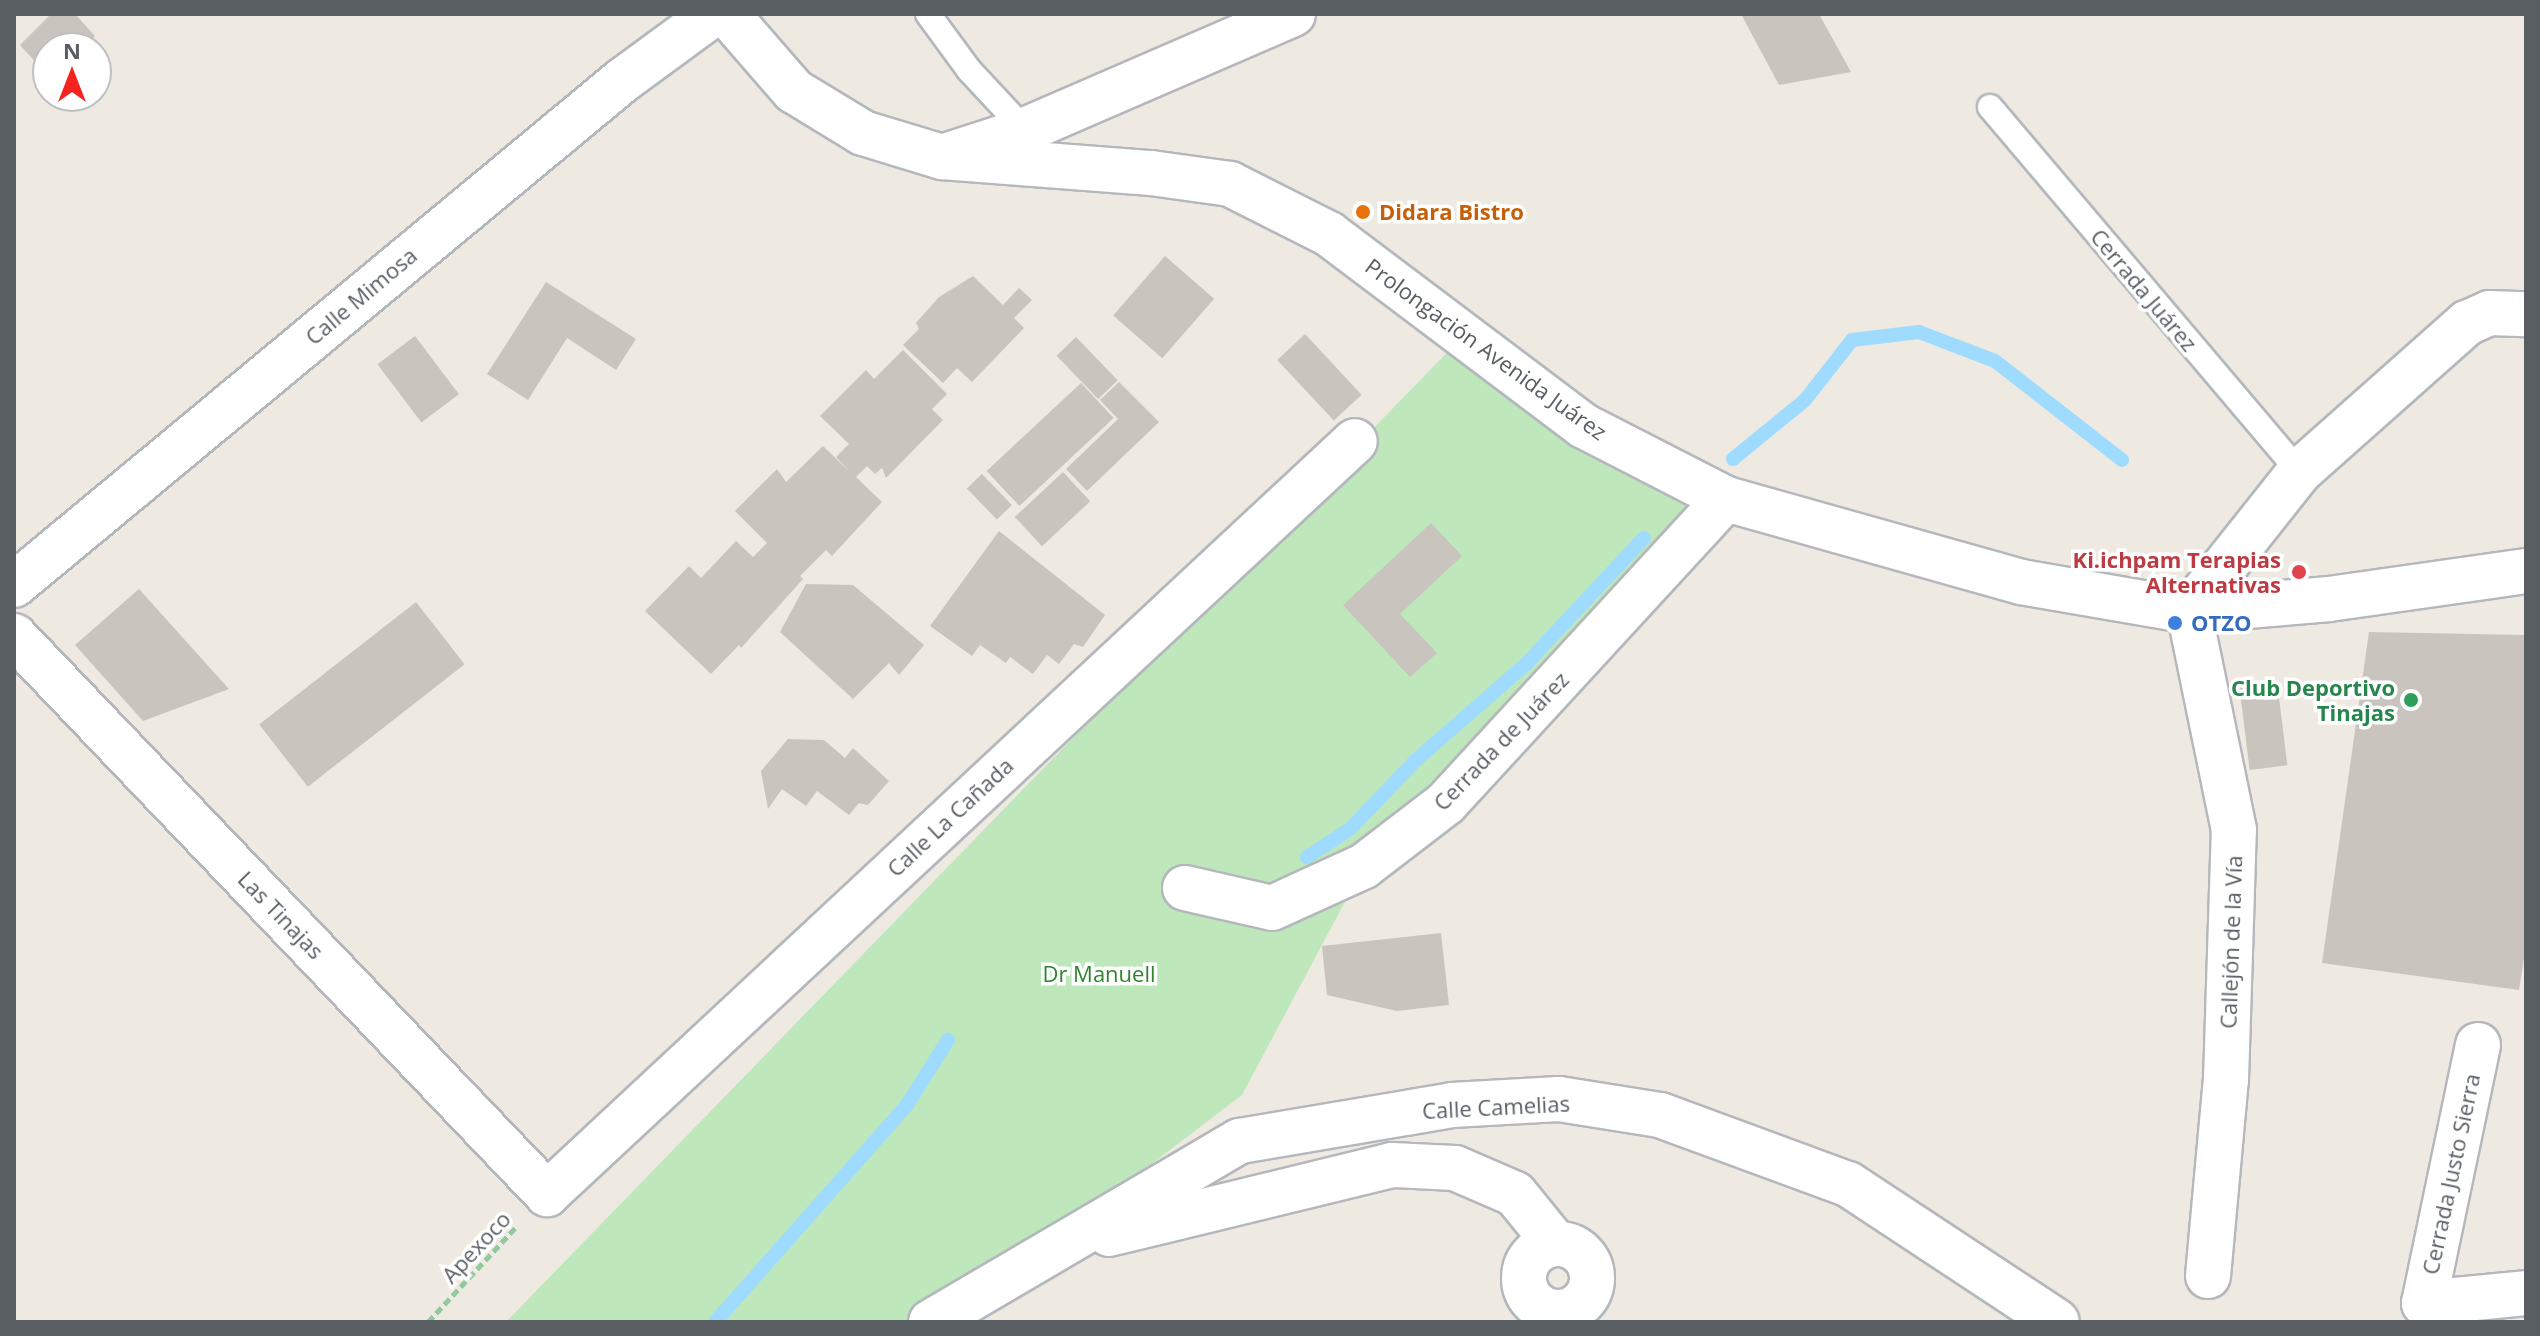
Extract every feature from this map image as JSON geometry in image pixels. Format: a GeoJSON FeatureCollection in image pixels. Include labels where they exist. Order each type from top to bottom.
{"type":"FeatureCollection","features":[{"type":"Feature","properties":{"kind":"street","name":"Calle Mimosa"},"geometry":{"type":"LineString","coordinates":[[14,585],[611,90],[713,14]]}},
{"type":"Feature","properties":{"kind":"street","name":"Prolongación Avenida Juárez"},"geometry":{"type":"LineString","coordinates":[[727,14],[794,91],[863,133],[942,157],[1151,173],[1230,184],[1329,234],[1584,426],[1726,499],[2021,582],[2189,611],[2329,599],[2526,571]]}},
{"type":"Feature","properties":{"kind":"street"},"geometry":{"type":"LineString","coordinates":[[942,157],[1025,130],[1213,28],[1293,14]]}},
{"type":"Feature","properties":{"kind":"street"},"geometry":{"type":"LineString","coordinates":[[2189,611],[2299,472],[2467,323],[2489,313],[2526,314]]}},
{"type":"Feature","properties":{"kind":"street","name":"Calle La Cañada"},"geometry":{"type":"LineString","coordinates":[[547,1194],[1355,441]]}},
{"type":"Feature","properties":{"kind":"street","name":"Cerrada de Juárez"},"geometry":{"type":"LineString","coordinates":[[1185,888],[1272,908],[1364,866],[1446,803],[1726,499]]}},
{"type":"Feature","properties":{"kind":"street","name":"Callejón de la Vía"},"geometry":{"type":"LineString","coordinates":[[2189,611],[2234,830],[2226,1080],[2208,1276]]}},
{"type":"Feature","properties":{"kind":"street","name":"Las Tinajas"},"geometry":{"type":"LineString","coordinates":[[14,636],[547,1194]]}},
{"type":"Feature","properties":{"kind":"street","name":"Cerrada Justo Sierra"},"geometry":{"type":"LineString","coordinates":[[2478,1045],[2424,1303],[2526,1293]]}},
{"type":"Feature","properties":{"kind":"street","name":"Calle Camelias"},"geometry":{"type":"LineString","coordinates":[[931,1322],[1240,1141],[1452,1105],[1559,1099],[1660,1115],[1848,1184],[2032,1316]]}},
{"type":"Feature","properties":{"kind":"street"},"geometry":{"type":"LineString","coordinates":[[1064,1245],[1392,1165],[1455,1168],[1515,1194],[1555,1243],[1570,1245],[1583,1254],[1591,1267],[1593,1282],[1578,1315]]}},
{"type":"Feature","properties":{"kind":"lane"},"geometry":{"type":"LineString","coordinates":[[928,14],[969,70],[1025,130]]}},
{"type":"Feature","properties":{"kind":"lane","name":"Cerrada Juárez"},"geometry":{"type":"LineString","coordinates":[[1990,107],[2299,472]]}},
{"type":"Feature","properties":{"kind":"path","name":"Apexoco"},"geometry":{"type":"LineString","coordinates":[[428,1322],[547,1194]]}},
{"type":"Feature","properties":{"kind":"green space","name":"Dr Manuell"},"geometry":{"type":"Polygon","coordinates":[[[1463,336],[1726,499],[1364,866],[1242,1095],[944,1322],[506,1322],[1463,336]]]}},
{"type":"Feature","properties":{"kind":"building"},"geometry":{"type":"Polygon","coordinates":[[[51,14],[75,14],[91,32],[33,32],[51,14]]]}},
{"type":"Feature","properties":{"kind":"building"},"geometry":{"type":"Polygon","coordinates":[[[1741,14],[1819,14],[1851,72],[1779,85],[1741,14]]]}},
{"type":"Feature","properties":{"kind":"building"},"geometry":{"type":"Polygon","coordinates":[[[32,33],[32,58],[20,45],[32,33]]]}},
{"type":"Feature","properties":{"kind":"building"},"geometry":{"type":"Polygon","coordinates":[[[1165,256],[1214,299],[1162,358],[1113,316],[1165,256]]]}},
{"type":"Feature","properties":{"kind":"building"},"geometry":{"type":"Polygon","coordinates":[[[973,276],[1003,305],[1019,288],[1032,300],[1014,318],[1024,328],[972,382],[957,368],[943,383],[903,345],[919,329],[916,323],[939,297],[973,276]]]}},
{"type":"Feature","properties":{"kind":"building"},"geometry":{"type":"Polygon","coordinates":[[[546,282],[636,339],[616,370],[567,338],[528,400],[487,374],[546,282]]]}},
{"type":"Feature","properties":{"kind":"building"},"geometry":{"type":"Polygon","coordinates":[[[1305,334],[1362,395],[1334,421],[1277,360],[1305,334]]]}},
{"type":"Feature","properties":{"kind":"building"},"geometry":{"type":"Polygon","coordinates":[[[415,336],[459,394],[421,423],[377,364],[415,336]]]}},
{"type":"Feature","properties":{"kind":"building"},"geometry":{"type":"Polygon","coordinates":[[[1076,337],[1118,380],[1098,399],[1057,356],[1076,337]]]}},
{"type":"Feature","properties":{"kind":"building"},"geometry":{"type":"Polygon","coordinates":[[[903,350],[947,394],[932,409],[943,420],[886,478],[882,468],[875,474],[867,466],[856,477],[882,502],[832,556],[826,550],[800,576],[803,579],[741,648],[739,645],[711,674],[645,611],[689,566],[701,578],[736,541],[753,557],[767,543],[735,511],[777,469],[786,482],[823,446],[850,472],[836,457],[849,444],[820,416],[866,370],[874,379],[903,350]]]}},
{"type":"Feature","properties":{"kind":"building"},"geometry":{"type":"Polygon","coordinates":[[[1119,382],[1159,422],[1087,491],[1066,469],[1118,419],[1100,400],[1119,382]]]}},
{"type":"Feature","properties":{"kind":"building"},"geometry":{"type":"Polygon","coordinates":[[[1081,383],[1114,418],[1019,506],[987,471],[1081,383]]]}},
{"type":"Feature","properties":{"kind":"building"},"geometry":{"type":"Polygon","coordinates":[[[1063,472],[1090,501],[1042,546],[1015,517],[1063,472]]]}},
{"type":"Feature","properties":{"kind":"building"},"geometry":{"type":"Polygon","coordinates":[[[982,474],[1012,505],[997,520],[967,489],[982,474]]]}},
{"type":"Feature","properties":{"kind":"building"},"geometry":{"type":"Polygon","coordinates":[[[1431,523],[1462,556],[1400,614],[1437,653],[1410,677],[1343,605],[1431,523]]]}},
{"type":"Feature","properties":{"kind":"building"},"geometry":{"type":"Polygon","coordinates":[[[999,531],[1105,615],[1083,647],[1074,644],[1059,664],[1047,655],[1033,674],[1010,657],[1006,663],[980,645],[972,656],[930,626],[999,531]]]}},
{"type":"Feature","properties":{"kind":"building"},"geometry":{"type":"Polygon","coordinates":[[[806,584],[853,585],[924,645],[899,675],[889,663],[853,699],[780,632],[806,584]]]}},
{"type":"Feature","properties":{"kind":"building"},"geometry":{"type":"Polygon","coordinates":[[[139,589],[229,689],[143,721],[75,645],[139,589]]]}},
{"type":"Feature","properties":{"kind":"building"},"geometry":{"type":"Polygon","coordinates":[[[416,602],[465,664],[308,787],[259,725],[416,602]]]}},
{"type":"Feature","properties":{"kind":"building"},"geometry":{"type":"Polygon","coordinates":[[[2369,632],[2526,635],[2526,946],[2519,990],[2322,963],[2369,632]]]}},
{"type":"Feature","properties":{"kind":"building"},"geometry":{"type":"Polygon","coordinates":[[[2277,681],[2287,765],[2250,770],[2239,686],[2277,681]]]}},
{"type":"Feature","properties":{"kind":"building"},"geometry":{"type":"Polygon","coordinates":[[[788,739],[824,740],[845,758],[853,748],[889,781],[868,805],[859,803],[849,815],[817,791],[806,806],[782,789],[768,809],[761,771],[788,739]]]}},
{"type":"Feature","properties":{"kind":"building"},"geometry":{"type":"Polygon","coordinates":[[[1441,933],[1449,1005],[1397,1011],[1327,995],[1322,946],[1441,933]]]}},
{"type":"Feature","properties":{"kind":"waterway"},"geometry":{"type":"LineString","coordinates":[[1733,459],[1805,400],[1852,340],[1919,332],[1995,361],[2122,460]]}},
{"type":"Feature","properties":{"kind":"waterway"},"geometry":{"type":"LineString","coordinates":[[1307,857],[1350,829],[1415,761],[1527,663],[1644,538]]}},
{"type":"Feature","properties":{"kind":"waterway"},"geometry":{"type":"LineString","coordinates":[[715,1322],[907,1105],[948,1040]]}},
{"type":"Feature","properties":{"kind":"place","name":"Didara Bistro"},"geometry":{"type":"Point","coordinates":[1363,212]}},
{"type":"Feature","properties":{"kind":"place","name":"Ki.ichpam Terapias Alternativas"},"geometry":{"type":"Point","coordinates":[2299,572]}},
{"type":"Feature","properties":{"kind":"place","name":"OTZO"},"geometry":{"type":"Point","coordinates":[2175,623]}},
{"type":"Feature","properties":{"kind":"place","name":"Club Deportivo Tinajas"},"geometry":{"type":"Point","coordinates":[2411,700]}}]}
